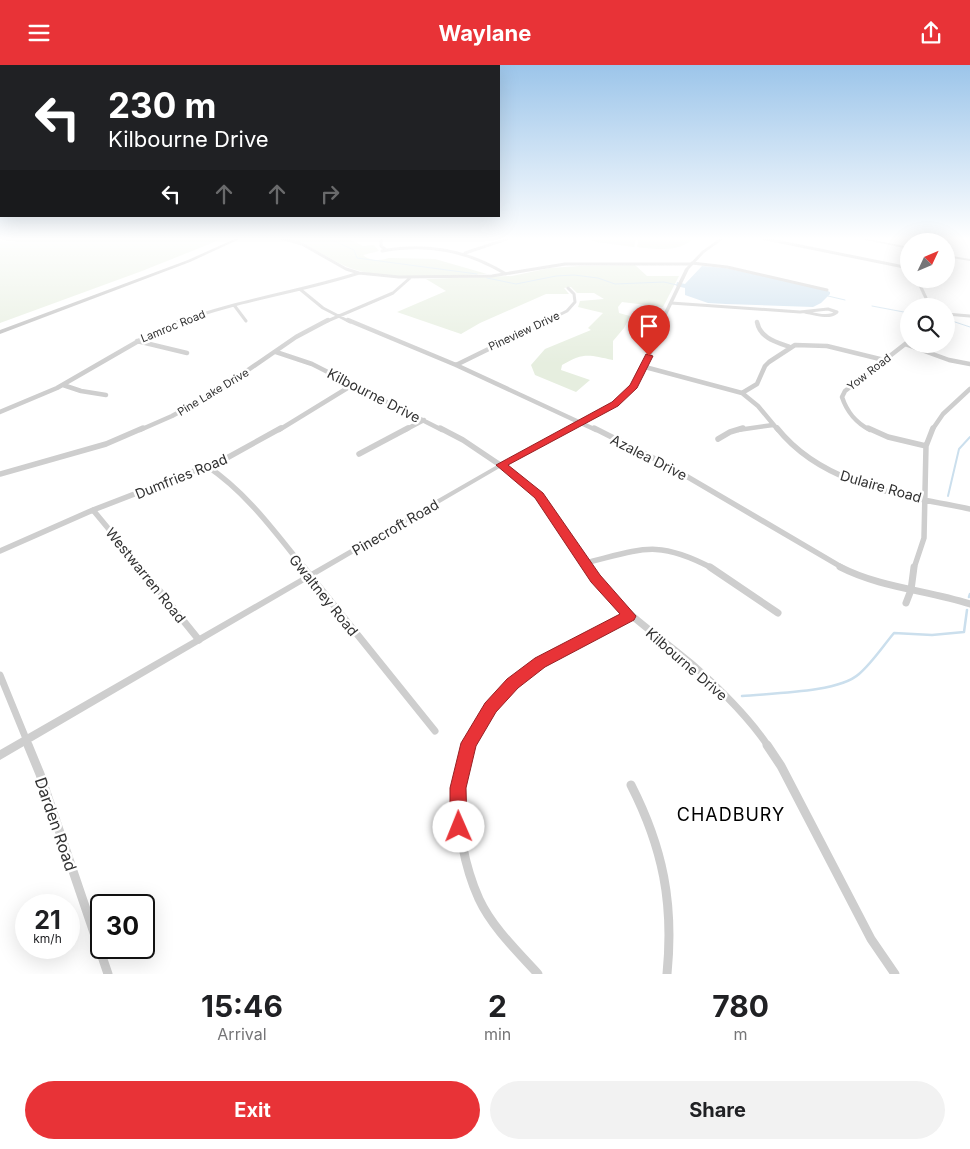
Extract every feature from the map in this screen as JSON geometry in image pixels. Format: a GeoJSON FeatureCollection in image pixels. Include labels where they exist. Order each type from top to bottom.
{"type":"FeatureCollection","features":[{"type":"Feature","properties":{"kind":"main road"},"geometry":{"type":"LineString","coordinates":[[0,327],[129,279]]}},
{"type":"Feature","properties":{"kind":"main road"},"geometry":{"type":"LineString","coordinates":[[0,332],[140,279]]}},
{"type":"Feature","properties":{"kind":"street","name":"Lamroc Road"},"geometry":{"type":"LineString","coordinates":[[0,412],[63,385],[137,341],[193,316],[337,279]]}},
{"type":"Feature","properties":{"kind":"street","name":"Pine Lake Drive"},"geometry":{"type":"LineString","coordinates":[[0,474],[106,444],[172,416],[219,391],[296,337],[338,315],[393,293],[408,279]]}},
{"type":"Feature","properties":{"kind":"street","name":"Pinecroft Road"},"geometry":{"type":"LineString","coordinates":[[0,755],[501,465],[615,404],[634,386],[645,367],[671,303],[683,279]]}},
{"type":"Feature","properties":{"kind":"street"},"geometry":{"type":"LineString","coordinates":[[783,279],[827,289]]}},
{"type":"Feature","properties":{"kind":"street","name":"Pineview Drive"},"geometry":{"type":"LineString","coordinates":[[456,365],[567,311],[575,302],[574,294],[568,288]]}},
{"type":"Feature","properties":{"kind":"street","name":"Azalea Drive"},"geometry":{"type":"LineString","coordinates":[[301,290],[323,308],[361,327],[456,365],[581,422],[677,471],[850,572],[866,579],[952,598],[970,604]]}},
{"type":"Feature","properties":{"kind":"street"},"geometry":{"type":"LineString","coordinates":[[671,303],[805,312],[826,316],[834,315],[837,312],[823,309],[805,312]]}},
{"type":"Feature","properties":{"kind":"street"},"geometry":{"type":"LineString","coordinates":[[234,305],[246,321]]}},
{"type":"Feature","properties":{"kind":"street"},"geometry":{"type":"LineString","coordinates":[[955,315],[970,316]]}},
{"type":"Feature","properties":{"kind":"street"},"geometry":{"type":"LineString","coordinates":[[757,322],[757,329],[761,334],[790,347]]}},
{"type":"Feature","properties":{"kind":"street"},"geometry":{"type":"LineString","coordinates":[[137,341],[187,353]]}},
{"type":"Feature","properties":{"kind":"street"},"geometry":{"type":"LineString","coordinates":[[742,393],[757,384],[765,366],[770,361],[790,347],[802,344],[827,346],[884,360]]}},
{"type":"Feature","properties":{"kind":"street","name":"Yow Road"},"geometry":{"type":"LineString","coordinates":[[900,348],[845,391],[842,397],[843,405],[846,411],[860,424],[877,433],[926,446]]}},
{"type":"Feature","properties":{"kind":"street","name":"Kilbourne Drive"},"geometry":{"type":"LineString","coordinates":[[276,351],[305,360],[463,440],[501,465],[539,495],[595,579],[630,616],[693,665],[739,710],[762,737],[781,765],[872,939],[895,974]]}},
{"type":"Feature","properties":{"kind":"street"},"geometry":{"type":"LineString","coordinates":[[933,353],[970,364]]}},
{"type":"Feature","properties":{"kind":"street","name":"Dulaire Road"},"geometry":{"type":"LineString","coordinates":[[645,367],[742,393],[753,400],[773,425],[800,452],[836,474],[871,487],[970,509]]}},
{"type":"Feature","properties":{"kind":"street"},"geometry":{"type":"LineString","coordinates":[[63,385],[81,391],[106,395]]}},
{"type":"Feature","properties":{"kind":"street","name":"Dumfries Road"},"geometry":{"type":"LineString","coordinates":[[0,551],[93,510],[207,466],[249,447],[354,385]]}},
{"type":"Feature","properties":{"kind":"street"},"geometry":{"type":"LineString","coordinates":[[906,603],[911,590],[915,563],[924,538],[926,446],[932,427],[937,420],[970,389]]}},
{"type":"Feature","properties":{"kind":"street"},"geometry":{"type":"LineString","coordinates":[[360,454],[424,420]]}},
{"type":"Feature","properties":{"kind":"street"},"geometry":{"type":"LineString","coordinates":[[718,439],[730,432],[741,429],[773,425]]}},
{"type":"Feature","properties":{"kind":"street","name":"Gwaltney Road"},"geometry":{"type":"LineString","coordinates":[[207,466],[225,478],[251,503],[435,731]]}},
{"type":"Feature","properties":{"kind":"street","name":"Westwarren Road"},"geometry":{"type":"LineString","coordinates":[[93,510],[199,640]]}},
{"type":"Feature","properties":{"kind":"street"},"geometry":{"type":"LineString","coordinates":[[585,563],[638,549],[672,552],[690,557],[718,571],[778,613]]}},
{"type":"Feature","properties":{"kind":"street"},"geometry":{"type":"LineString","coordinates":[[538,974],[503,935],[479,899],[467,863],[459,827],[458,788],[469,743],[491,707],[513,683],[540,663],[630,616]]}},
{"type":"Feature","properties":{"kind":"street","name":"Darden Road"},"geometry":{"type":"LineString","coordinates":[[0,675],[40,775],[108,974]]}},
{"type":"Feature","properties":{"kind":"street"},"geometry":{"type":"LineString","coordinates":[[631,785],[645,809],[659,849],[669,895],[671,943],[667,974]]}},
{"type":"Feature","properties":{"kind":"green space"},"geometry":{"type":"Polygon","coordinates":[[[0,279],[119,279],[0,323],[0,279]]]}},
{"type":"Feature","properties":{"kind":"green space"},"geometry":{"type":"Polygon","coordinates":[[[427,279],[677,279],[663,307],[622,302],[618,307],[619,313],[630,316],[624,328],[613,341],[613,360],[581,356],[562,365],[561,370],[590,380],[576,392],[535,375],[531,365],[545,349],[591,330],[588,328],[603,313],[578,307],[580,301],[604,299],[594,293],[577,293],[571,287],[564,288],[569,294],[546,294],[480,323],[461,334],[397,312],[446,291],[427,279]]]}},
{"type":"Feature","properties":{"kind":"water"},"geometry":{"type":"Polygon","coordinates":[[[689,279],[779,279],[824,289],[830,292],[830,294],[821,303],[813,307],[708,303],[685,295],[685,288],[676,286],[677,282],[685,284],[689,279]]]}},
{"type":"Feature","properties":{"kind":"waterway"},"geometry":{"type":"LineString","coordinates":[[494,279],[516,284],[539,279]]}},
{"type":"Feature","properties":{"kind":"waterway"},"geometry":{"type":"LineString","coordinates":[[602,279],[615,284],[664,282],[677,285]]}},
{"type":"Feature","properties":{"kind":"waterway"},"geometry":{"type":"LineString","coordinates":[[828,296],[845,300]]}},
{"type":"Feature","properties":{"kind":"waterway"},"geometry":{"type":"LineString","coordinates":[[872,306],[900,311]]}},
{"type":"Feature","properties":{"kind":"waterway"},"geometry":{"type":"LineString","coordinates":[[955,322],[970,327]]}},
{"type":"Feature","properties":{"kind":"waterway"},"geometry":{"type":"LineString","coordinates":[[948,496],[959,449],[970,437]]}},
{"type":"Feature","properties":{"kind":"waterway"},"geometry":{"type":"LineString","coordinates":[[742,696],[804,691],[836,685],[859,674],[894,633],[932,635],[964,632],[967,610]]}},
{"type":"Feature","properties":{"kind":"district","name":"CHADBURY"},"geometry":{"type":"Point","coordinates":[731,814]}},
{"type":"Feature","properties":{"kind":"route"},"geometry":{"type":"LineString","coordinates":[[459,827],[458,788],[469,743],[491,707],[513,683],[540,663],[630,616],[595,579],[539,495],[501,465],[615,404],[634,386],[649,356]]}}]}
